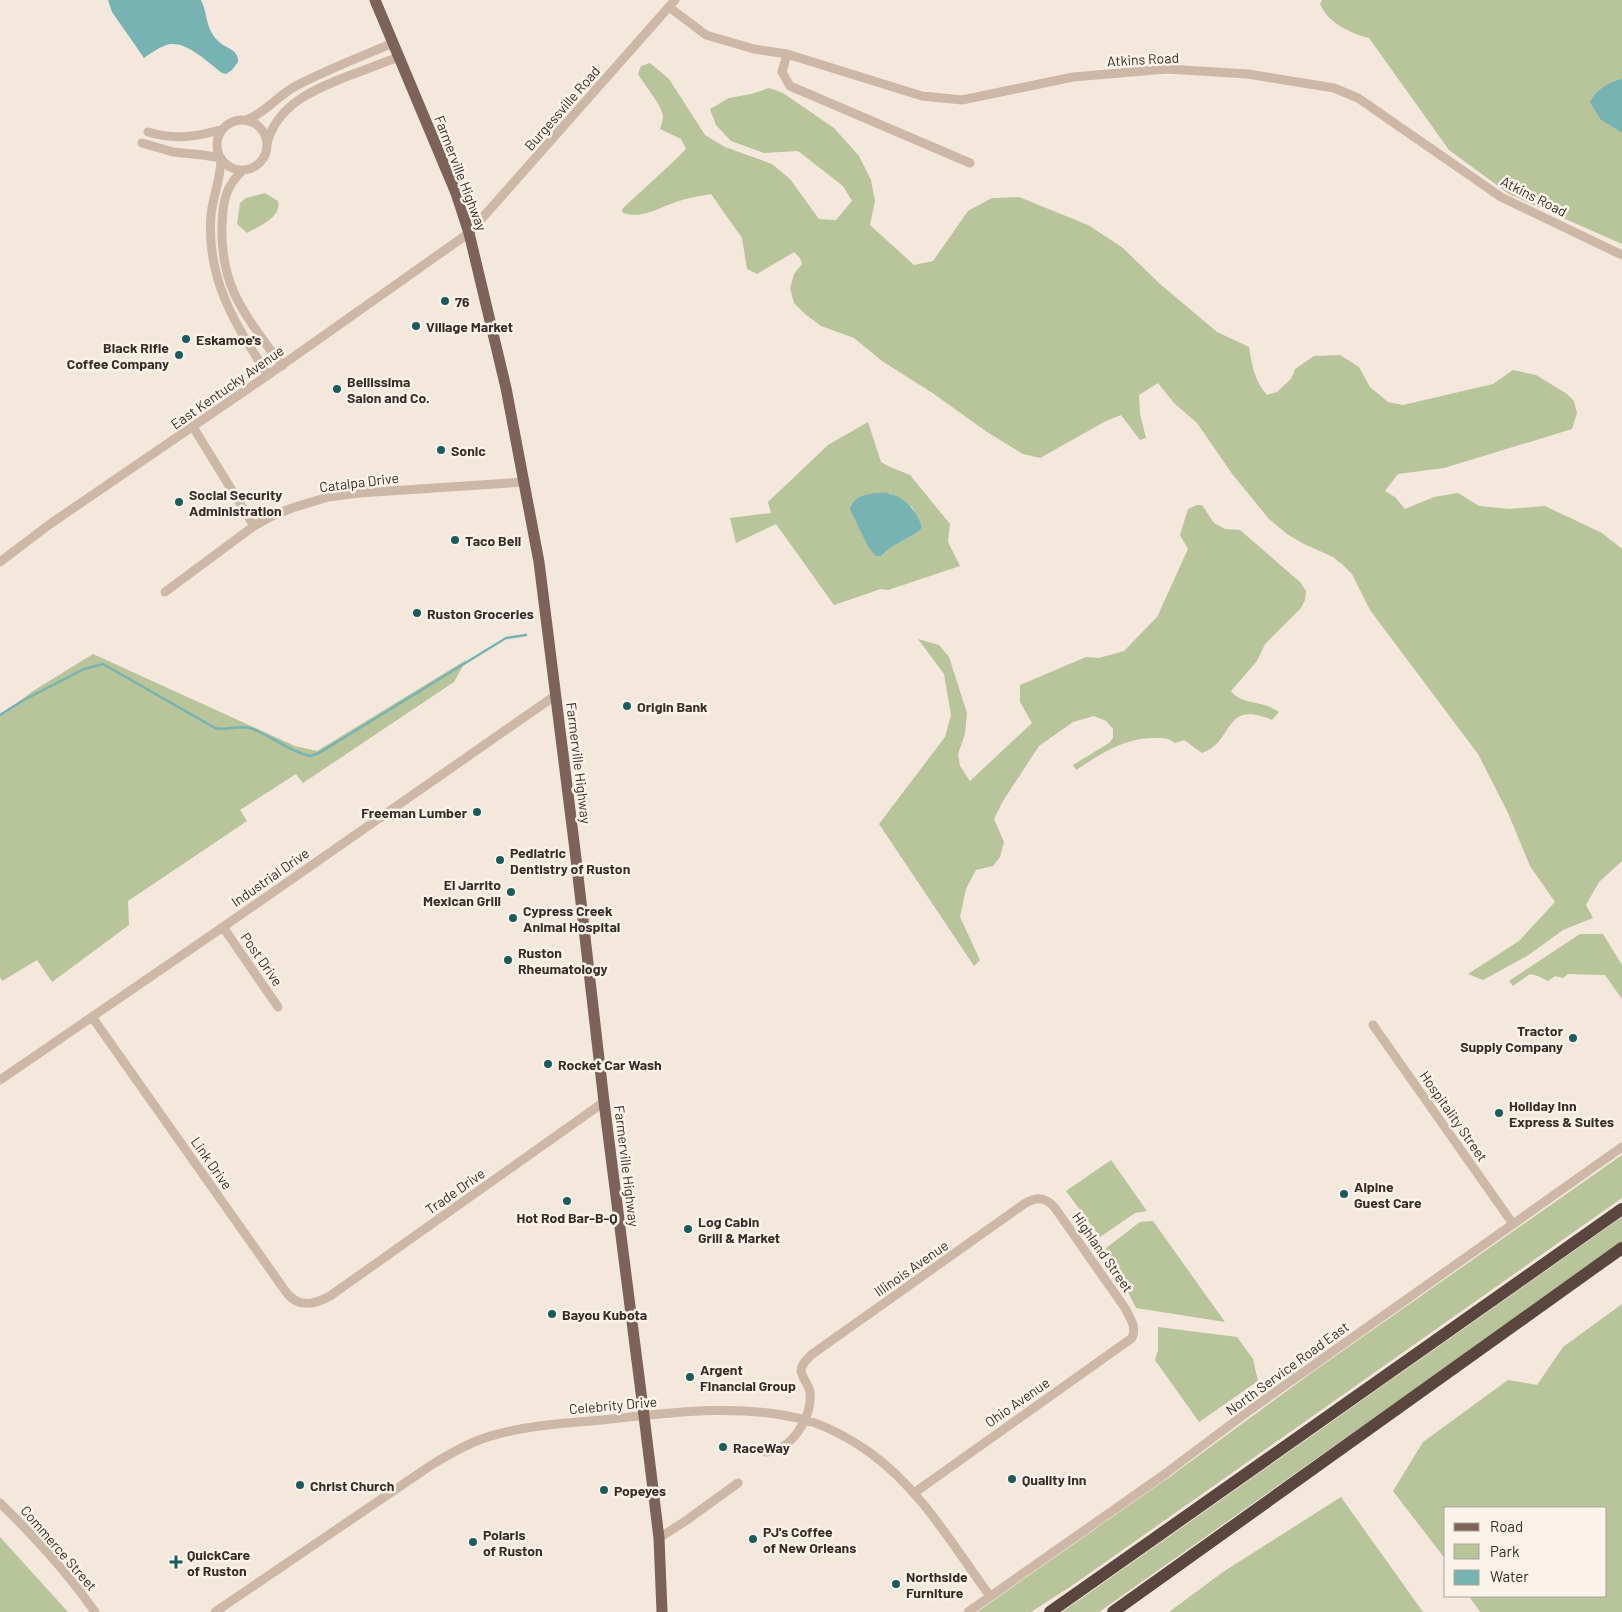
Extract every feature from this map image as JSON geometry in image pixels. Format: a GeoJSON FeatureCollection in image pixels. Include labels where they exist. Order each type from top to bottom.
{"type":"FeatureCollection","features":[{"type":"Feature","properties":{"kind":"highway"},"geometry":{"type":"LineString","coordinates":[[1050,1612],[1622,1209]]}},
{"type":"Feature","properties":{"kind":"highway"},"geometry":{"type":"LineString","coordinates":[[1113,1612],[1622,1248]]}},
{"type":"Feature","properties":{"kind":"main road","name":"Farmerville Highway"},"geometry":{"type":"LineString","coordinates":[[376,0],[456,193],[469,233],[506,388],[539,562],[644,1416],[658,1538],[662,1612]]}},
{"type":"Feature","properties":{"kind":"street","name":"Atkins Road"},"geometry":{"type":"LineString","coordinates":[[672,4],[706,35],[754,49],[787,54],[922,96],[962,100],[1073,77],[1167,69],[1248,74],[1334,88],[1358,98],[1501,197],[1622,255]]}},
{"type":"Feature","properties":{"kind":"street","name":"Burgessville Road"},"geometry":{"type":"LineString","coordinates":[[469,233],[672,4]]}},
{"type":"Feature","properties":{"kind":"street"},"geometry":{"type":"LineString","coordinates":[[246,120],[293,88],[316,76],[393,43]]}},
{"type":"Feature","properties":{"kind":"street"},"geometry":{"type":"LineString","coordinates":[[787,54],[782,72],[790,86],[970,163]]}},
{"type":"Feature","properties":{"kind":"street"},"geometry":{"type":"LineString","coordinates":[[267,144],[266,135],[254,122],[237,120],[229,123],[223,129],[217,142],[217,149],[221,158],[229,166],[243,170],[251,168],[263,159],[270,134],[288,110],[300,98],[320,87],[399,57]]}},
{"type":"Feature","properties":{"kind":"street"},"geometry":{"type":"LineString","coordinates":[[293,88],[300,98]]}},
{"type":"Feature","properties":{"kind":"street"},"geometry":{"type":"LineString","coordinates":[[148,132],[173,138],[202,135],[223,129]]}},
{"type":"Feature","properties":{"kind":"street"},"geometry":{"type":"LineString","coordinates":[[142,143],[173,152],[203,154],[221,158]]}},
{"type":"Feature","properties":{"kind":"street"},"geometry":{"type":"LineString","coordinates":[[221,158],[211,222],[211,245],[214,266],[220,290],[229,311],[268,375]]}},
{"type":"Feature","properties":{"kind":"street"},"geometry":{"type":"LineString","coordinates":[[243,170],[231,184],[223,204],[222,235],[224,264],[236,299],[282,366]]}},
{"type":"Feature","properties":{"kind":"street","name":"East Kentucky Avenue"},"geometry":{"type":"LineString","coordinates":[[0,562],[50,524],[282,366],[469,233]]}},
{"type":"Feature","properties":{"kind":"street"},"geometry":{"type":"LineString","coordinates":[[214,266],[224,264]]}},
{"type":"Feature","properties":{"kind":"street"},"geometry":{"type":"LineString","coordinates":[[193,427],[254,526]]}},
{"type":"Feature","properties":{"kind":"street","name":"Catalpa Drive"},"geometry":{"type":"LineString","coordinates":[[166,592],[254,526],[285,510],[328,497],[359,493],[524,482]]}},
{"type":"Feature","properties":{"kind":"street","name":"Industrial Drive"},"geometry":{"type":"LineString","coordinates":[[0,1080],[556,695]]}},
{"type":"Feature","properties":{"kind":"street","name":"Post Drive"},"geometry":{"type":"LineString","coordinates":[[223,927],[278,1007]]}},
{"type":"Feature","properties":{"kind":"street","name":"Link Drive"},"geometry":{"type":"LineString","coordinates":[[92,1016],[286,1292],[292,1299],[300,1303],[310,1304],[321,1301]]}},
{"type":"Feature","properties":{"kind":"street","name":"Hospitality Street"},"geometry":{"type":"LineString","coordinates":[[1373,1025],[1513,1224]]}},
{"type":"Feature","properties":{"kind":"street","name":"Trade Drive"},"geometry":{"type":"LineString","coordinates":[[321,1301],[604,1102]]}},
{"type":"Feature","properties":{"kind":"street","name":"North Service Road East"},"geometry":{"type":"LineString","coordinates":[[968,1612],[1162,1476],[1250,1410],[1622,1147]]}},
{"type":"Feature","properties":{"kind":"street","name":"Highland Street"},"geometry":{"type":"LineString","coordinates":[[1038,1198],[1047,1200],[1055,1208],[1125,1308],[1134,1325],[1135,1332]]}},
{"type":"Feature","properties":{"kind":"street","name":"Illinois Avenue"},"geometry":{"type":"LineString","coordinates":[[804,1420],[808,1410],[810,1393],[802,1375],[802,1365],[822,1346],[1024,1204],[1038,1198]]}},
{"type":"Feature","properties":{"kind":"street","name":"Ohio Avenue"},"geometry":{"type":"LineString","coordinates":[[914,1493],[1132,1338],[1135,1332]]}},
{"type":"Feature","properties":{"kind":"street","name":"Celebrity Drive"},"geometry":{"type":"LineString","coordinates":[[216,1612],[430,1466],[473,1443],[497,1434],[537,1426],[732,1410],[766,1412],[804,1420],[833,1431],[870,1452],[914,1493],[990,1596]]}},
{"type":"Feature","properties":{"kind":"street"},"geometry":{"type":"LineString","coordinates":[[766,1452],[776,1451],[797,1435],[804,1420]]}},
{"type":"Feature","properties":{"kind":"street"},"geometry":{"type":"LineString","coordinates":[[658,1538],[684,1522],[738,1483]]}},
{"type":"Feature","properties":{"kind":"street","name":"Commerce Street"},"geometry":{"type":"LineString","coordinates":[[0,1503],[46,1550],[74,1583],[95,1612]]}},
{"type":"Feature","properties":{"kind":"green space"},"geometry":{"type":"Polygon","coordinates":[[[1322,0],[1622,0],[1622,78],[1614,81],[1601,120],[1622,133],[1622,244],[1509,194],[1449,150],[1369,38],[1347,30],[1334,22],[1328,17],[1320,4],[1322,0]]]}},
{"type":"Feature","properties":{"kind":"green space"},"geometry":{"type":"Polygon","coordinates":[[[650,63],[669,79],[705,135],[725,147],[772,164],[790,179],[819,219],[836,220],[852,201],[843,186],[798,151],[764,153],[731,141],[716,125],[710,109],[729,98],[769,88],[783,93],[834,128],[859,156],[871,180],[875,201],[870,225],[914,265],[933,261],[968,211],[992,198],[1019,197],[1088,225],[1123,248],[1160,284],[1217,332],[1249,347],[1256,378],[1267,395],[1277,392],[1291,379],[1295,369],[1314,356],[1340,355],[1359,367],[1370,387],[1388,402],[1403,405],[1493,384],[1513,370],[1536,375],[1567,394],[1574,401],[1577,413],[1572,429],[1444,468],[1398,474],[1385,491],[1395,497],[1405,509],[1434,497],[1458,493],[1479,506],[1509,509],[1545,506],[1602,533],[1622,549],[1622,861],[1599,882],[1586,905],[1593,918],[1563,930],[1527,956],[1483,980],[1468,974],[1519,941],[1555,902],[1530,866],[1508,813],[1478,754],[1370,610],[1352,574],[1333,557],[1302,543],[1287,534],[1269,519],[1233,475],[1197,423],[1174,403],[1158,383],[1139,395],[1140,414],[1146,438],[1140,440],[1121,415],[1106,421],[1040,458],[1023,454],[882,361],[854,338],[821,326],[805,314],[794,303],[790,288],[794,274],[802,264],[800,258],[794,252],[757,274],[747,269],[742,238],[711,194],[684,199],[643,214],[623,213],[622,209],[686,149],[681,139],[660,129],[663,118],[662,112],[657,101],[638,74],[641,66],[650,63]]]}},
{"type":"Feature","properties":{"kind":"green space"},"geometry":{"type":"Polygon","coordinates":[[[265,193],[278,201],[277,212],[263,224],[247,233],[237,224],[240,203],[246,198],[265,193]]]}},
{"type":"Feature","properties":{"kind":"green space"},"geometry":{"type":"Polygon","coordinates":[[[868,422],[881,462],[910,475],[950,524],[948,542],[960,566],[888,590],[881,589],[834,605],[776,524],[736,543],[730,518],[771,513],[768,502],[828,445],[868,422]],[[890,493],[850,510],[868,547],[881,556],[890,548],[922,528],[912,507],[890,493]]]}},
{"type":"Feature","properties":{"kind":"green space"},"geometry":{"type":"Polygon","coordinates":[[[1202,505],[1214,523],[1225,529],[1240,530],[1300,582],[1306,591],[1305,600],[1301,608],[1265,644],[1257,661],[1231,691],[1242,699],[1268,706],[1279,712],[1272,720],[1256,715],[1245,715],[1237,718],[1212,748],[1202,753],[1184,740],[1175,743],[1164,738],[1141,739],[1112,748],[1076,770],[1073,765],[1109,743],[1113,738],[1113,729],[1106,721],[1094,716],[1073,722],[1039,746],[1003,801],[994,819],[1004,842],[1000,857],[993,866],[976,870],[966,889],[960,917],[980,960],[974,966],[879,824],[945,737],[951,715],[944,674],[918,639],[939,645],[949,657],[967,713],[965,734],[958,754],[960,766],[970,781],[1032,723],[1020,702],[1020,685],[1086,657],[1099,658],[1124,651],[1157,617],[1188,549],[1180,535],[1188,509],[1202,505]]]}},
{"type":"Feature","properties":{"kind":"green space"},"geometry":{"type":"Polygon","coordinates":[[[93,654],[295,746],[317,751],[466,660],[454,682],[303,783],[296,774],[240,810],[247,821],[128,901],[129,925],[52,982],[37,960],[2,981],[0,977],[0,716],[33,691],[93,654]]]}},
{"type":"Feature","properties":{"kind":"green space"},"geometry":{"type":"Polygon","coordinates":[[[1580,934],[1603,934],[1622,965],[1622,999],[1605,975],[1568,974],[1563,978],[1555,976],[1548,981],[1530,974],[1513,986],[1509,981],[1580,934]]]}},
{"type":"Feature","properties":{"kind":"green space"},"geometry":{"type":"Polygon","coordinates":[[[1622,1155],[1622,1198],[1073,1585],[1031,1612],[977,1612],[1175,1473],[1314,1371],[1622,1155]]]}},
{"type":"Feature","properties":{"kind":"green space"},"geometry":{"type":"Polygon","coordinates":[[[1111,1160],[1147,1211],[1135,1213],[1100,1237],[1066,1191],[1111,1160]]]}},
{"type":"Feature","properties":{"kind":"green space"},"geometry":{"type":"Polygon","coordinates":[[[1622,1217],[1622,1243],[1099,1612],[1062,1612],[1622,1217]]]}},
{"type":"Feature","properties":{"kind":"green space"},"geometry":{"type":"Polygon","coordinates":[[[1153,1221],[1225,1322],[1136,1308],[1106,1248],[1140,1222],[1153,1221]]]}},
{"type":"Feature","properties":{"kind":"green space"},"geometry":{"type":"Polygon","coordinates":[[[1622,1304],[1622,1612],[1480,1612],[1470,1597],[1607,1597],[1607,1507],[1444,1507],[1444,1557],[1393,1491],[1423,1442],[1508,1380],[1537,1385],[1563,1347],[1622,1304]]]}},
{"type":"Feature","properties":{"kind":"green space"},"geometry":{"type":"Polygon","coordinates":[[[1158,1327],[1237,1337],[1253,1359],[1258,1381],[1199,1422],[1155,1360],[1158,1350],[1158,1327]]]}},
{"type":"Feature","properties":{"kind":"green space"},"geometry":{"type":"Polygon","coordinates":[[[1341,1497],[1423,1612],[1169,1612],[1223,1572],[1341,1497]]]}},
{"type":"Feature","properties":{"kind":"green space"},"geometry":{"type":"Polygon","coordinates":[[[0,1537],[68,1612],[0,1612],[0,1537]]]}},
{"type":"Feature","properties":{"kind":"water"},"geometry":{"type":"Polygon","coordinates":[[[108,0],[201,0],[211,31],[221,44],[236,54],[238,62],[232,70],[226,74],[222,73],[187,48],[171,44],[158,49],[144,58],[112,12],[108,0]]]}},
{"type":"Feature","properties":{"kind":"water"},"geometry":{"type":"Polygon","coordinates":[[[1622,78],[1622,133],[1601,120],[1590,102],[1599,90],[1622,78]]]}},
{"type":"Feature","properties":{"kind":"water"},"geometry":{"type":"Polygon","coordinates":[[[875,493],[889,493],[902,499],[918,517],[922,528],[890,548],[881,556],[876,556],[868,547],[850,510],[856,499],[875,493]]]}},
{"type":"Feature","properties":{"kind":"waterway"},"geometry":{"type":"LineString","coordinates":[[0,715],[22,701],[84,669],[103,664],[215,728],[250,728],[295,751],[310,756],[319,753],[506,638],[526,635]]}},
{"type":"Feature","properties":{"kind":"place","name":"76"},"geometry":{"type":"Point","coordinates":[445,301]}},
{"type":"Feature","properties":{"kind":"place","name":"Village Market"},"geometry":{"type":"Point","coordinates":[416,326]}},
{"type":"Feature","properties":{"kind":"place","name":"Eskamoe's"},"geometry":{"type":"Point","coordinates":[186,339]}},
{"type":"Feature","properties":{"kind":"place","name":"Black Rifle Coffee Company"},"geometry":{"type":"Point","coordinates":[179,355]}},
{"type":"Feature","properties":{"kind":"place","name":"Bellissima Salon and Co."},"geometry":{"type":"Point","coordinates":[337,389]}},
{"type":"Feature","properties":{"kind":"place","name":"Sonic"},"geometry":{"type":"Point","coordinates":[441,450]}},
{"type":"Feature","properties":{"kind":"place","name":"Social Security Administration"},"geometry":{"type":"Point","coordinates":[179,502]}},
{"type":"Feature","properties":{"kind":"place","name":"Taco Bell"},"geometry":{"type":"Point","coordinates":[455,540]}},
{"type":"Feature","properties":{"kind":"place","name":"Ruston Groceries"},"geometry":{"type":"Point","coordinates":[417,613]}},
{"type":"Feature","properties":{"kind":"place","name":"Origin Bank"},"geometry":{"type":"Point","coordinates":[627,706]}},
{"type":"Feature","properties":{"kind":"place","name":"Freeman Lumber"},"geometry":{"type":"Point","coordinates":[477,812]}},
{"type":"Feature","properties":{"kind":"place","name":"Pediatric Dentistry of Ruston"},"geometry":{"type":"Point","coordinates":[500,860]}},
{"type":"Feature","properties":{"kind":"place","name":"El Jarrito Mexican Grill"},"geometry":{"type":"Point","coordinates":[511,892]}},
{"type":"Feature","properties":{"kind":"place","name":"Cypress Creek Animal Hospital"},"geometry":{"type":"Point","coordinates":[513,918]}},
{"type":"Feature","properties":{"kind":"place","name":"Ruston Rheumatology"},"geometry":{"type":"Point","coordinates":[508,960]}},
{"type":"Feature","properties":{"kind":"place","name":"Tractor Supply Company"},"geometry":{"type":"Point","coordinates":[1573,1038]}},
{"type":"Feature","properties":{"kind":"place","name":"Rocket Car Wash"},"geometry":{"type":"Point","coordinates":[548,1064]}},
{"type":"Feature","properties":{"kind":"place","name":"Holiday Inn Express & Suites"},"geometry":{"type":"Point","coordinates":[1499,1113]}},
{"type":"Feature","properties":{"kind":"place","name":"Alpine Guest Care"},"geometry":{"type":"Point","coordinates":[1344,1194]}},
{"type":"Feature","properties":{"kind":"place","name":"Hot Rod Bar-B-Q"},"geometry":{"type":"Point","coordinates":[567,1201]}},
{"type":"Feature","properties":{"kind":"place","name":"Log Cabin Grill & Market"},"geometry":{"type":"Point","coordinates":[688,1229]}},
{"type":"Feature","properties":{"kind":"place","name":"Bayou Kubota"},"geometry":{"type":"Point","coordinates":[552,1314]}},
{"type":"Feature","properties":{"kind":"place","name":"Argent Financial Group"},"geometry":{"type":"Point","coordinates":[690,1377]}},
{"type":"Feature","properties":{"kind":"place","name":"RaceWay"},"geometry":{"type":"Point","coordinates":[723,1447]}},
{"type":"Feature","properties":{"kind":"place","name":"Quality Inn"},"geometry":{"type":"Point","coordinates":[1012,1479]}},
{"type":"Feature","properties":{"kind":"place","name":"Christ Church"},"geometry":{"type":"Point","coordinates":[300,1485]}},
{"type":"Feature","properties":{"kind":"place","name":"Popeyes"},"geometry":{"type":"Point","coordinates":[604,1490]}},
{"type":"Feature","properties":{"kind":"place","name":"PJ's Coffee of New Orleans"},"geometry":{"type":"Point","coordinates":[753,1539]}},
{"type":"Feature","properties":{"kind":"place","name":"Polaris of Ruston"},"geometry":{"type":"Point","coordinates":[473,1542]}},
{"type":"Feature","properties":{"kind":"place","name":"QuickCare of Ruston"},"geometry":{"type":"Point","coordinates":[176,1562]}},
{"type":"Feature","properties":{"kind":"place","name":"Northside Furniture"},"geometry":{"type":"Point","coordinates":[896,1584]}}]}
